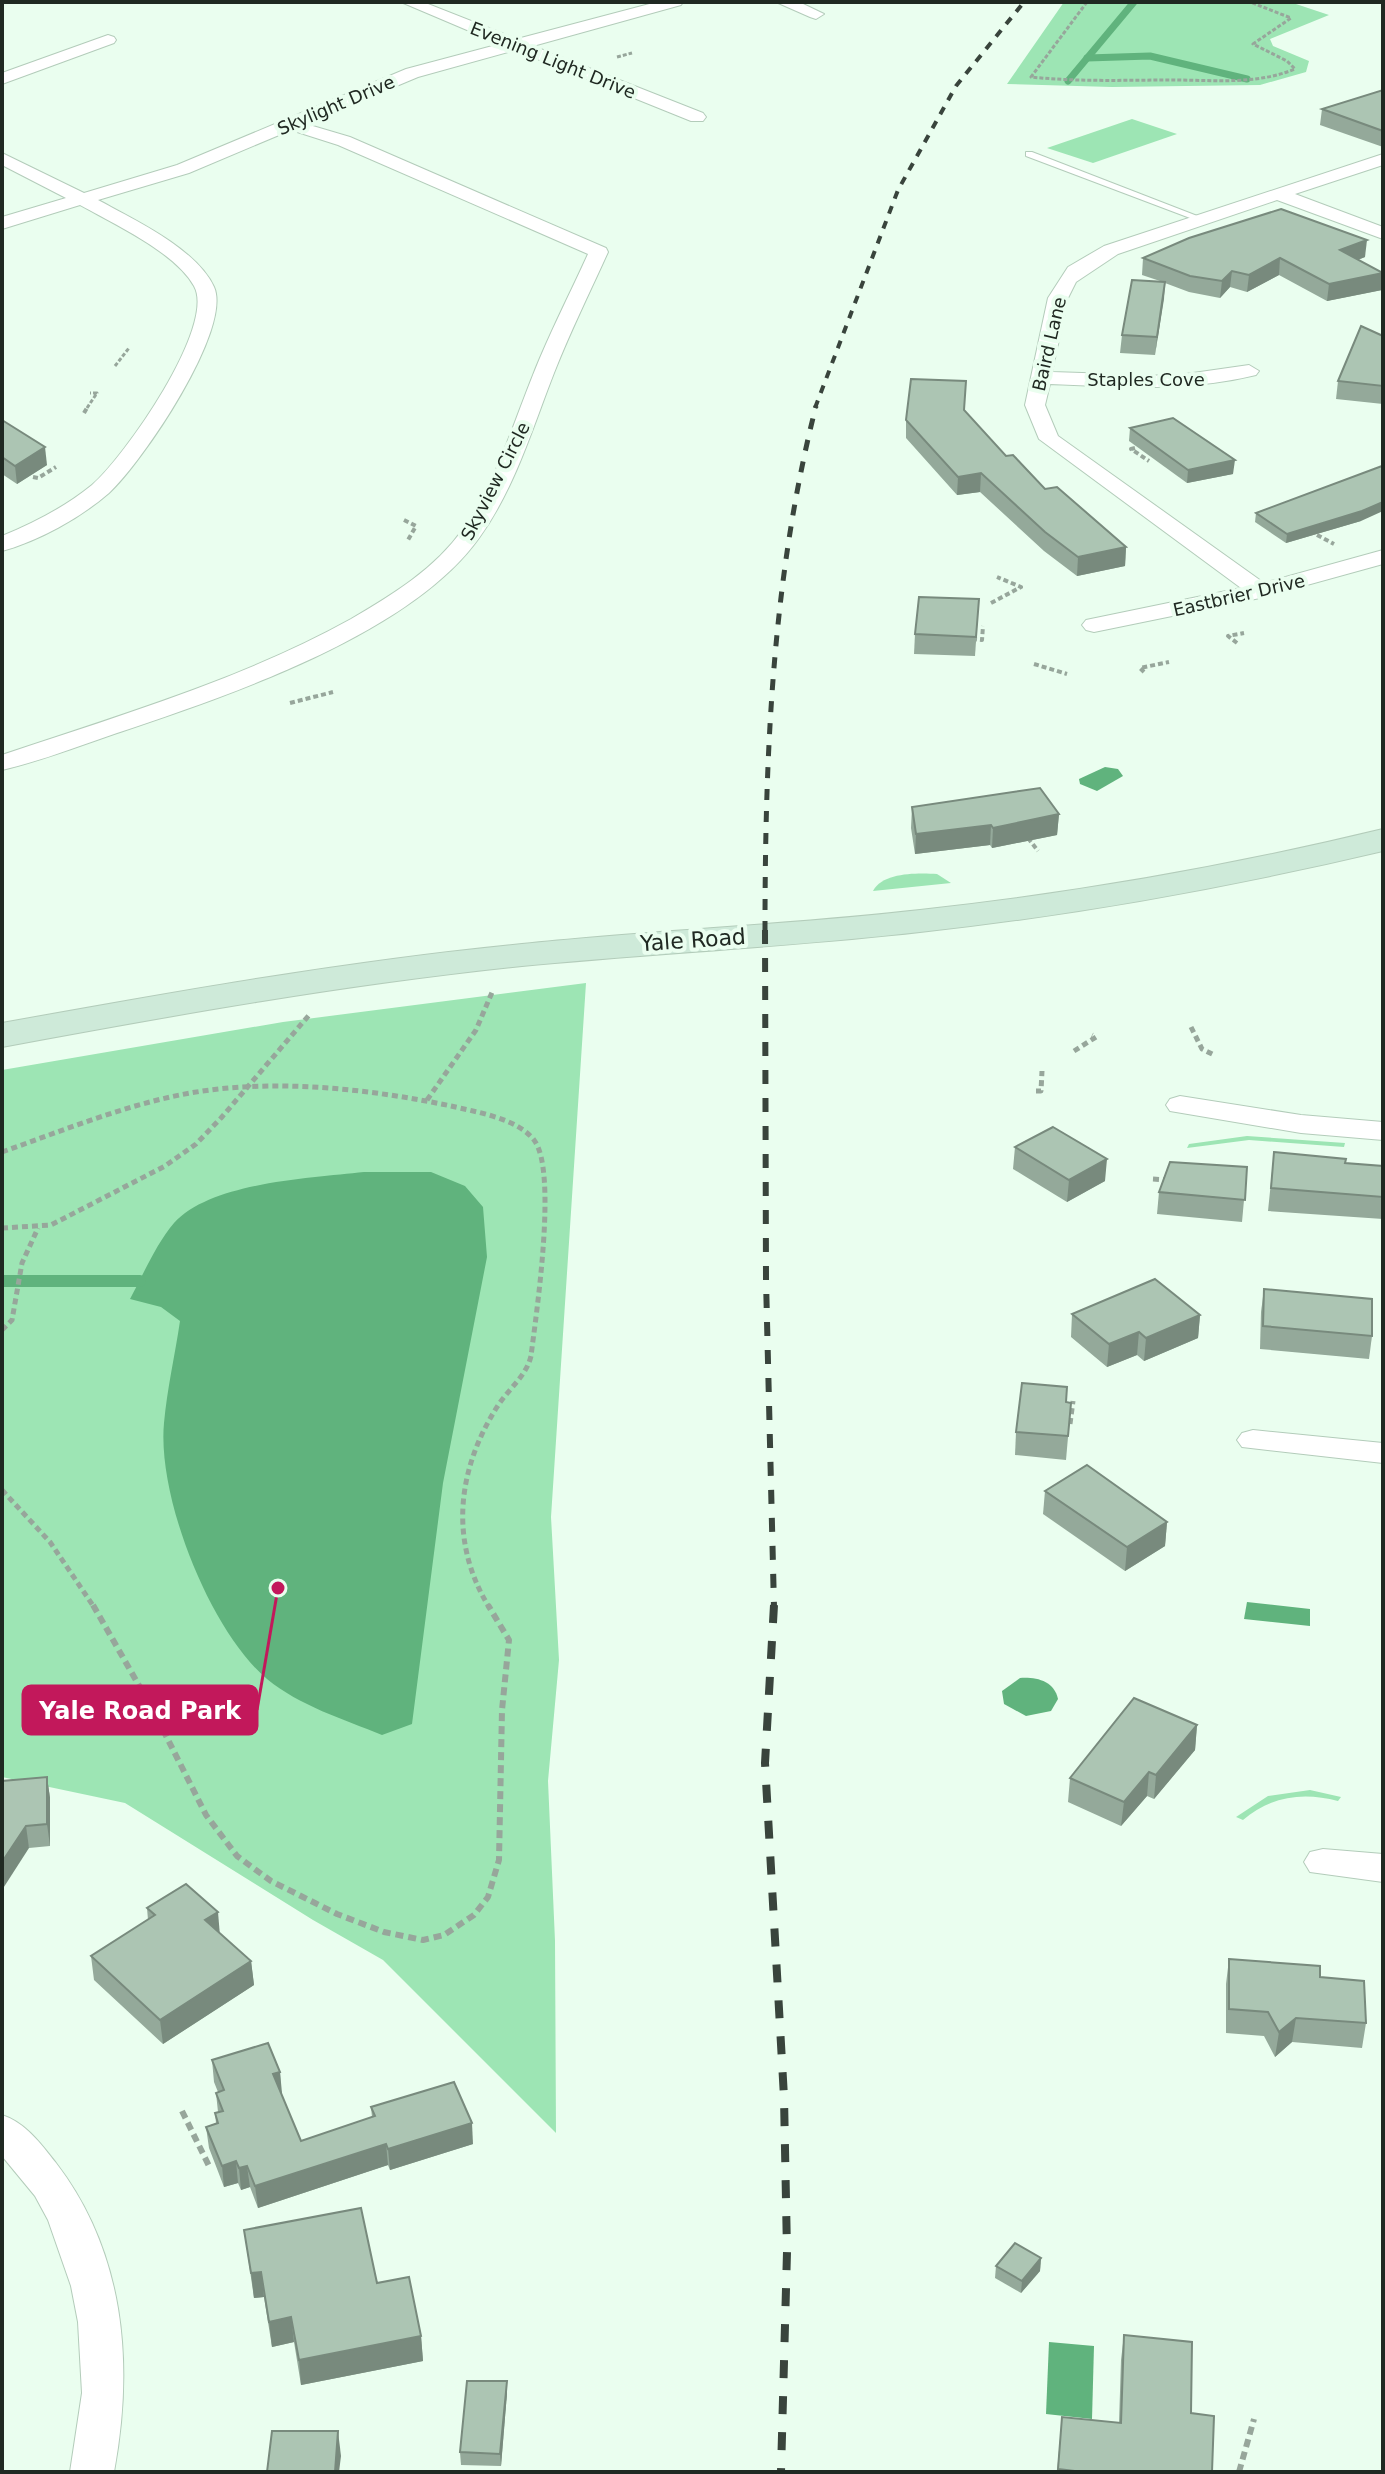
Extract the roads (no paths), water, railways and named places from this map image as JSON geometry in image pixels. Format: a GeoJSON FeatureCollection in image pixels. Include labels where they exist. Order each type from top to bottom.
{"type":"FeatureCollection","features":[{"type":"Feature","properties":{"kind":"main road","name":"Yale Road"},"geometry":{"type":"LineString","coordinates":[[2,1035],[221,996],[488,959],[868,926],[1031,907],[1208,878],[1383,840]]}},
{"type":"Feature","properties":{"kind":"street","name":"Evening Light Drive"},"geometry":{"type":"LineString","coordinates":[[409,2],[697,117]]}},
{"type":"Feature","properties":{"kind":"street","name":"Skylight Drive"},"geometry":{"type":"LineString","coordinates":[[2,223],[183,169],[378,85],[675,2]]}},
{"type":"Feature","properties":{"kind":"street"},"geometry":{"type":"LineString","coordinates":[[784,2],[816,14]]}},
{"type":"Feature","properties":{"kind":"street"},"geometry":{"type":"LineString","coordinates":[[2,79],[108,40]]}},
{"type":"Feature","properties":{"kind":"street","name":"Skyview Circle"},"geometry":{"type":"LineString","coordinates":[[2,763],[262,673],[331,641],[403,598],[447,561],[473,532],[518,441],[551,356],[599,252],[344,141],[290,124]]}},
{"type":"Feature","properties":{"kind":"street"},"geometry":{"type":"LineString","coordinates":[[2,158],[184,260],[208,291],[206,321],[191,355],[129,457],[112,479],[59,516],[2,544]]}},
{"type":"Feature","properties":{"kind":"street","name":"Baird Lane"},"geometry":{"type":"LineString","coordinates":[[1260,591],[1049,439],[1036,410],[1058,298],[1070,276],[1101,255],[1383,159]]}},
{"type":"Feature","properties":{"kind":"street"},"geometry":{"type":"LineString","coordinates":[[1277,194],[1383,233]]}},
{"type":"Feature","properties":{"kind":"street","name":"Staples Cove"},"geometry":{"type":"LineString","coordinates":[[1041,378],[1174,381],[1216,378],[1249,371]]}},
{"type":"Feature","properties":{"kind":"street","name":"Eastbrier Drive"},"geometry":{"type":"LineString","coordinates":[[1094,625],[1260,591],[1383,557]]}},
{"type":"Feature","properties":{"kind":"street"},"geometry":{"type":"LineString","coordinates":[[1180,1105],[1301,1124],[1383,1131]]}},
{"type":"Feature","properties":{"kind":"street"},"geometry":{"type":"LineString","coordinates":[[1253,1440],[1383,1453]]}},
{"type":"Feature","properties":{"kind":"street"},"geometry":{"type":"LineString","coordinates":[[1323,1862],[1383,1868]]}},
{"type":"Feature","properties":{"kind":"street"},"geometry":{"type":"LineString","coordinates":[[2,2131],[38,2171],[65,2215],[90,2278],[104,2354],[104,2395],[92,2472]]}},
{"type":"Feature","properties":{"kind":"lane"},"geometry":{"type":"LineString","coordinates":[[1029,154],[1201,219]]}},
{"type":"Feature","properties":{"kind":"waterway"},"geometry":{"type":"LineString","coordinates":[[1087,58],[1134,2]]}},
{"type":"Feature","properties":{"kind":"waterway"},"geometry":{"type":"LineString","coordinates":[[1087,58],[1150,56],[1247,79]]}},
{"type":"Feature","properties":{"kind":"waterway"},"geometry":{"type":"LineString","coordinates":[[1068,81],[1087,58]]}},
{"type":"Feature","properties":{"kind":"waterway"},"geometry":{"type":"LineString","coordinates":[[2,1281],[140,1281]]}},
{"type":"Feature","properties":{"kind":"railway"},"geometry":{"type":"LineString","coordinates":[[815,408],[898,190],[956,86],[1024,2]]}},
{"type":"Feature","properties":{"kind":"railway"},"geometry":{"type":"LineString","coordinates":[[765,932],[767,800],[774,668],[789,536],[816,406]]}},
{"type":"Feature","properties":{"kind":"railway"},"geometry":{"type":"LineString","coordinates":[[765,932],[766,1280],[774,1606]]}},
{"type":"Feature","properties":{"kind":"railway"},"geometry":{"type":"LineString","coordinates":[[774,1606],[765,1763],[784,2097],[787,2252],[781,2472]]}},
{"type":"Feature","properties":{"kind":"place","name":"Yale Road Park"},"geometry":{"type":"Point","coordinates":[278,1588]}}]}
